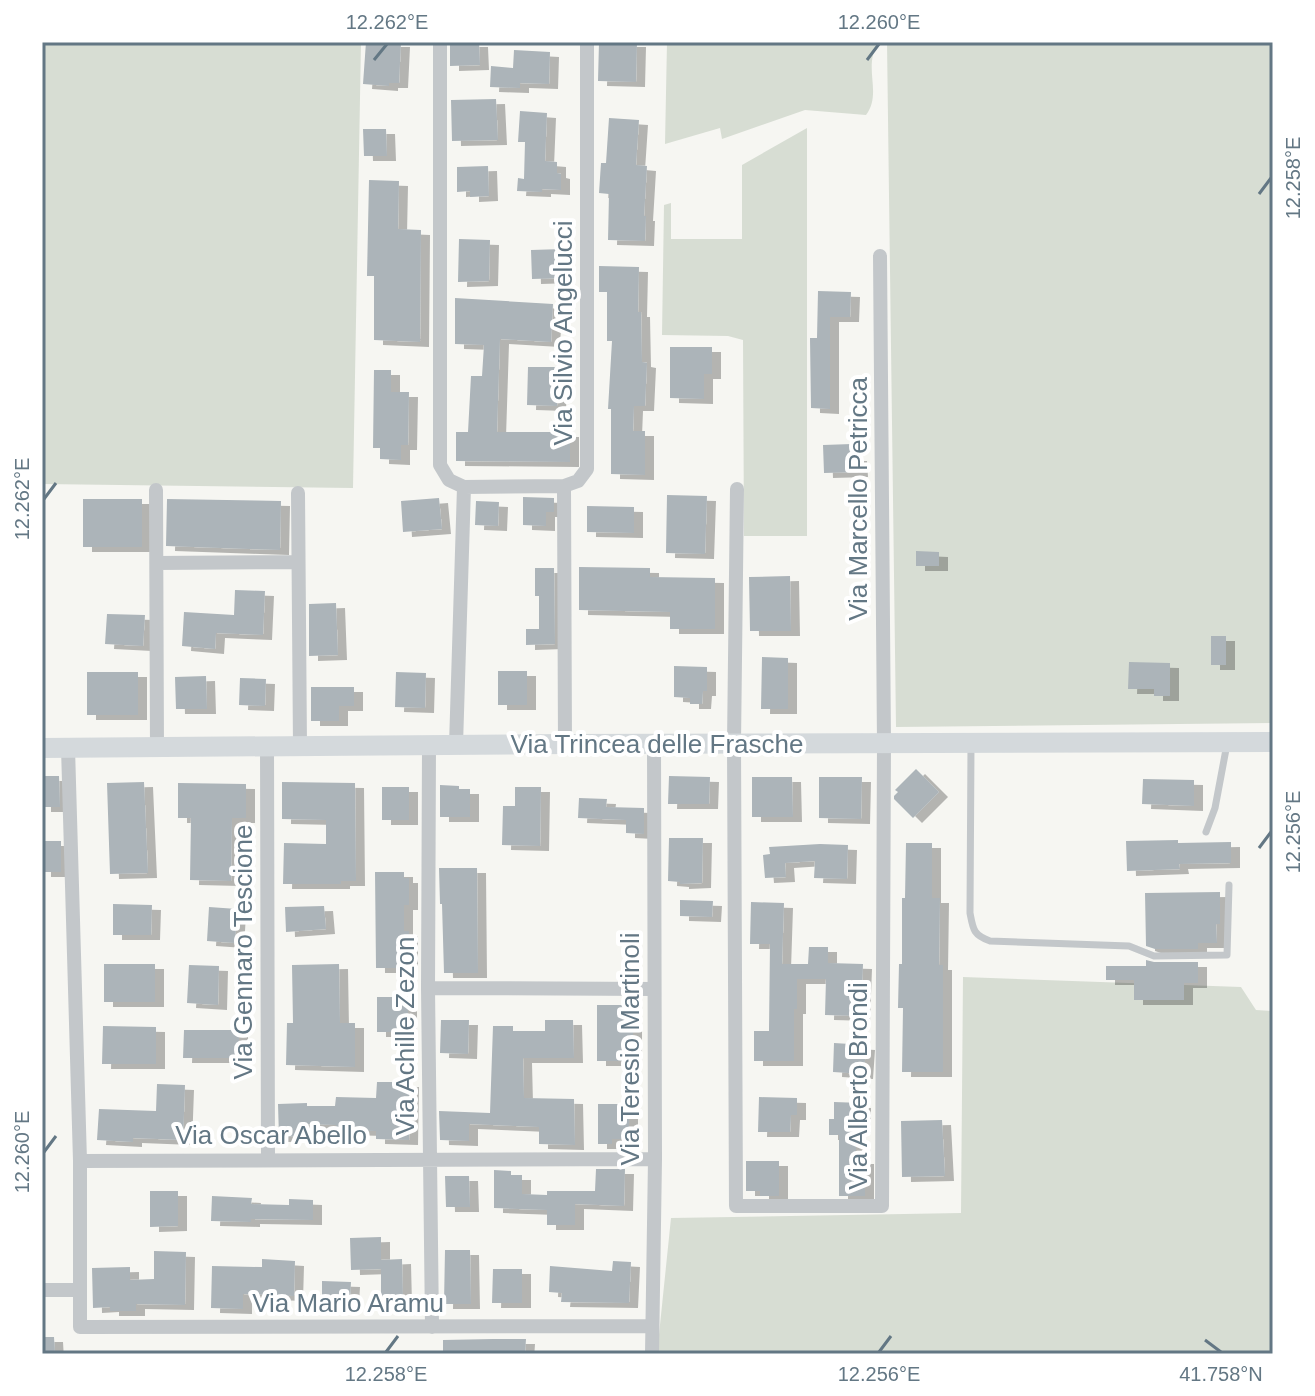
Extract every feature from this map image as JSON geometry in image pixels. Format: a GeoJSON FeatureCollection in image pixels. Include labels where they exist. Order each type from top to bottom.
{"type":"FeatureCollection","features":[{"type":"Feature","properties":{"kind":"street"},"geometry":{"type":"LineString","coordinates":[[440,42],[440,465],[449,480],[464,487],[564,486],[565,744]]}},
{"type":"Feature","properties":{"kind":"street","name":"Via Silvio Angelucci"},"geometry":{"type":"LineString","coordinates":[[564,486],[578,481],[587,469],[587,42]]}},
{"type":"Feature","properties":{"kind":"street","name":"Via Marcello Petricca"},"geometry":{"type":"LineString","coordinates":[[880,256],[884,743]]}},
{"type":"Feature","properties":{"kind":"street"},"geometry":{"type":"LineString","coordinates":[[456,745],[464,487]]}},
{"type":"Feature","properties":{"kind":"street"},"geometry":{"type":"LineString","coordinates":[[734,744],[737,489]]}},
{"type":"Feature","properties":{"kind":"street"},"geometry":{"type":"LineString","coordinates":[[156,490],[157,747]]}},
{"type":"Feature","properties":{"kind":"street"},"geometry":{"type":"LineString","coordinates":[[298,493],[300,747]]}},
{"type":"Feature","properties":{"kind":"street"},"geometry":{"type":"LineString","coordinates":[[157,563],[298,562]]}},
{"type":"Feature","properties":{"kind":"street","name":"Via Trincea delle Frasche"},"geometry":{"type":"LineString","coordinates":[[42,748],[1273,742]]}},
{"type":"Feature","properties":{"kind":"street","name":"Via Alberto Brondi"},"geometry":{"type":"LineString","coordinates":[[734,744],[736,1206],[882,1206],[884,743]]}},
{"type":"Feature","properties":{"kind":"street","name":"Via Teresio Martinoli"},"geometry":{"type":"LineString","coordinates":[[652,1354],[654,744]]}},
{"type":"Feature","properties":{"kind":"street","name":"Via Gennaro Tescione"},"geometry":{"type":"LineString","coordinates":[[267,746],[268,1159]]}},
{"type":"Feature","properties":{"kind":"street","name":"Via Achille Zezon"},"geometry":{"type":"LineString","coordinates":[[429,746],[432,1327]]}},
{"type":"Feature","properties":{"kind":"street"},"geometry":{"type":"LineString","coordinates":[[42,1290],[80,1290],[80,1161],[68,748]]}},
{"type":"Feature","properties":{"kind":"street"},"geometry":{"type":"LineString","coordinates":[[428,988],[654,989]]}},
{"type":"Feature","properties":{"kind":"street","name":"Via Oscar Abello"},"geometry":{"type":"LineString","coordinates":[[80,1161],[655,1159]]}},
{"type":"Feature","properties":{"kind":"street","name":"Via Mario Aramu"},"geometry":{"type":"LineString","coordinates":[[80,1290],[80,1327],[652,1326]]}},
{"type":"Feature","properties":{"kind":"lane"},"geometry":{"type":"LineString","coordinates":[[971,742],[970,913],[978,936],[990,941],[1129,946],[1154,956],[1227,955],[1229,885]]}},
{"type":"Feature","properties":{"kind":"lane"},"geometry":{"type":"LineString","coordinates":[[1206,832],[1215,808],[1227,742]]}},
{"type":"Feature","properties":{"kind":"shaded area"},"geometry":{"type":"Polygon","coordinates":[[[42,42],[361,42],[353,488],[42,484],[42,42]]]}},
{"type":"Feature","properties":{"kind":"shaded area"},"geometry":{"type":"Polygon","coordinates":[[[667,42],[879,42],[873,53],[870,108],[866,115],[805,110],[722,139],[720,128],[665,144],[667,42]]]}},
{"type":"Feature","properties":{"kind":"shaded area"},"geometry":{"type":"Polygon","coordinates":[[[887,42],[1273,42],[1273,723],[896,727],[887,42]]]}},
{"type":"Feature","properties":{"kind":"shaded area"},"geometry":{"type":"Polygon","coordinates":[[[807,128],[807,536],[744,536],[743,340],[728,336],[662,335],[664,205],[671,203],[671,239],[742,239],[742,165],[807,128]]]}},
{"type":"Feature","properties":{"kind":"shaded area"},"geometry":{"type":"Polygon","coordinates":[[[963,977],[1241,987],[1256,1010],[1273,1011],[1273,1354],[657,1354],[671,1218],[961,1213],[963,977]]]}},
{"type":"Feature","properties":{"kind":"building"},"geometry":{"type":"Polygon","coordinates":[[[366,42],[401,42],[399,83],[389,83],[389,86],[363,84],[366,42]]]}},
{"type":"Feature","properties":{"kind":"building"},"geometry":{"type":"Polygon","coordinates":[[[450,42],[479,42],[480,65],[450,66],[450,42]]]}},
{"type":"Feature","properties":{"kind":"building"},"geometry":{"type":"Polygon","coordinates":[[[599,42],[637,42],[636,82],[598,81],[599,42]]]}},
{"type":"Feature","properties":{"kind":"building"},"geometry":{"type":"Polygon","coordinates":[[[514,50],[550,52],[549,84],[520,83],[520,88],[490,87],[491,66],[513,68],[514,50]]]}},
{"type":"Feature","properties":{"kind":"building"},"geometry":{"type":"Polygon","coordinates":[[[496,99],[498,140],[452,141],[451,100],[496,99]]]}},
{"type":"Feature","properties":{"kind":"building"},"geometry":{"type":"Polygon","coordinates":[[[520,111],[547,113],[545,161],[557,162],[561,190],[517,191],[518,178],[524,179],[525,142],[518,142],[520,111]]]}},
{"type":"Feature","properties":{"kind":"building"},"geometry":{"type":"Polygon","coordinates":[[[609,118],[639,120],[636,165],[647,166],[645,241],[608,240],[609,194],[599,193],[601,163],[606,163],[609,118]]]}},
{"type":"Feature","properties":{"kind":"building"},"geometry":{"type":"Polygon","coordinates":[[[363,129],[386,129],[387,156],[364,156],[363,129]]]}},
{"type":"Feature","properties":{"kind":"building"},"geometry":{"type":"Polygon","coordinates":[[[488,166],[489,196],[470,197],[470,191],[457,192],[457,167],[488,166]]]}},
{"type":"Feature","properties":{"kind":"building"},"geometry":{"type":"Polygon","coordinates":[[[369,180],[399,181],[398,229],[421,230],[420,342],[374,340],[374,276],[367,276],[369,180]]]}},
{"type":"Feature","properties":{"kind":"building"},"geometry":{"type":"Polygon","coordinates":[[[459,239],[490,240],[489,281],[458,282],[459,239]]]}},
{"type":"Feature","properties":{"kind":"building"},"geometry":{"type":"Polygon","coordinates":[[[563,249],[565,278],[532,279],[531,250],[563,249]]]}},
{"type":"Feature","properties":{"kind":"building"},"geometry":{"type":"Polygon","coordinates":[[[599,266],[639,267],[638,312],[641,312],[642,362],[647,363],[645,406],[634,406],[633,431],[645,431],[645,475],[611,474],[611,409],[608,409],[612,341],[607,341],[607,292],[599,292],[599,266]]]}},
{"type":"Feature","properties":{"kind":"building"},"geometry":{"type":"Polygon","coordinates":[[[818,291],[851,292],[850,317],[830,317],[830,409],[811,408],[810,338],[817,338],[818,291]]]}},
{"type":"Feature","properties":{"kind":"building"},"geometry":{"type":"Polygon","coordinates":[[[455,298],[553,304],[551,342],[500,339],[497,432],[570,432],[570,462],[456,461],[456,432],[468,432],[471,376],[482,376],[484,345],[455,344],[455,298]]]}},
{"type":"Feature","properties":{"kind":"building"},"geometry":{"type":"Polygon","coordinates":[[[670,347],[712,347],[712,374],[704,374],[704,399],[670,398],[670,347]]]}},
{"type":"Feature","properties":{"kind":"building"},"geometry":{"type":"Polygon","coordinates":[[[528,367],[558,367],[557,406],[527,405],[528,367]]]}},
{"type":"Feature","properties":{"kind":"building"},"geometry":{"type":"Polygon","coordinates":[[[374,370],[391,370],[391,392],[409,392],[408,445],[401,445],[401,460],[380,459],[380,448],[373,448],[374,370]]]}},
{"type":"Feature","properties":{"kind":"building"},"geometry":{"type":"Polygon","coordinates":[[[852,444],[853,456],[858,456],[859,472],[824,473],[823,445],[852,444]]]}},
{"type":"Feature","properties":{"kind":"building"},"geometry":{"type":"Polygon","coordinates":[[[667,495],[707,496],[705,554],[666,553],[667,495]]]}},
{"type":"Feature","properties":{"kind":"building"},"geometry":{"type":"Polygon","coordinates":[[[523,497],[554,498],[554,512],[546,512],[546,526],[523,525],[523,497]]]}},
{"type":"Feature","properties":{"kind":"building"},"geometry":{"type":"Polygon","coordinates":[[[439,498],[442,529],[403,532],[401,501],[439,498]]]}},
{"type":"Feature","properties":{"kind":"building"},"geometry":{"type":"Polygon","coordinates":[[[83,499],[142,499],[142,547],[83,547],[83,499]]]}},
{"type":"Feature","properties":{"kind":"building"},"geometry":{"type":"Polygon","coordinates":[[[167,499],[281,501],[280,550],[166,546],[167,499]]]}},
{"type":"Feature","properties":{"kind":"building"},"geometry":{"type":"Polygon","coordinates":[[[476,501],[499,502],[498,526],[475,525],[476,501]]]}},
{"type":"Feature","properties":{"kind":"building"},"geometry":{"type":"Polygon","coordinates":[[[587,506],[634,507],[634,533],[587,532],[587,506]]]}},
{"type":"Feature","properties":{"kind":"building"},"geometry":{"type":"Polygon","coordinates":[[[916,551],[939,552],[939,566],[916,566],[916,551]]]}},
{"type":"Feature","properties":{"kind":"building"},"geometry":{"type":"Polygon","coordinates":[[[579,567],[650,568],[650,577],[715,578],[715,629],[670,629],[670,612],[579,610],[579,567]]]}},
{"type":"Feature","properties":{"kind":"building"},"geometry":{"type":"Polygon","coordinates":[[[535,568],[554,568],[555,644],[526,645],[526,629],[539,629],[535,568]]]}},
{"type":"Feature","properties":{"kind":"building"},"geometry":{"type":"Polygon","coordinates":[[[790,576],[791,631],[750,631],[749,577],[790,576]]]}},
{"type":"Feature","properties":{"kind":"building"},"geometry":{"type":"Polygon","coordinates":[[[235,590],[265,591],[263,635],[216,633],[215,649],[182,646],[184,612],[234,615],[235,590]]]}},
{"type":"Feature","properties":{"kind":"building"},"geometry":{"type":"Polygon","coordinates":[[[336,603],[338,655],[309,656],[309,604],[336,603]]]}},
{"type":"Feature","properties":{"kind":"building"},"geometry":{"type":"Polygon","coordinates":[[[107,614],[145,615],[143,646],[105,644],[107,614]]]}},
{"type":"Feature","properties":{"kind":"building"},"geometry":{"type":"Polygon","coordinates":[[[1211,636],[1226,636],[1226,665],[1211,665],[1211,636]]]}},
{"type":"Feature","properties":{"kind":"building"},"geometry":{"type":"Polygon","coordinates":[[[762,657],[788,658],[788,709],[761,709],[762,657]]]}},
{"type":"Feature","properties":{"kind":"building"},"geometry":{"type":"Polygon","coordinates":[[[1129,662],[1170,663],[1170,696],[1154,696],[1154,689],[1128,689],[1129,662]]]}},
{"type":"Feature","properties":{"kind":"building"},"geometry":{"type":"Polygon","coordinates":[[[674,666],[707,667],[707,691],[703,691],[702,704],[690,704],[690,698],[674,697],[674,666]]]}},
{"type":"Feature","properties":{"kind":"building"},"geometry":{"type":"Polygon","coordinates":[[[498,671],[527,671],[527,705],[498,705],[498,671]]]}},
{"type":"Feature","properties":{"kind":"building"},"geometry":{"type":"Polygon","coordinates":[[[87,672],[138,672],[138,715],[87,715],[87,672]]]}},
{"type":"Feature","properties":{"kind":"building"},"geometry":{"type":"Polygon","coordinates":[[[396,672],[426,673],[425,708],[395,707],[396,672]]]}},
{"type":"Feature","properties":{"kind":"building"},"geometry":{"type":"Polygon","coordinates":[[[206,676],[207,709],[176,709],[175,677],[206,676]]]}},
{"type":"Feature","properties":{"kind":"building"},"geometry":{"type":"Polygon","coordinates":[[[240,678],[266,679],[265,706],[239,705],[240,678]]]}},
{"type":"Feature","properties":{"kind":"building"},"geometry":{"type":"Polygon","coordinates":[[[311,687],[354,687],[354,706],[339,706],[339,721],[311,721],[311,687]]]}},
{"type":"Feature","properties":{"kind":"building"},"geometry":{"type":"Polygon","coordinates":[[[916,769],[939,792],[913,818],[894,796],[898,792],[895,790],[916,769]]]}},
{"type":"Feature","properties":{"kind":"building"},"geometry":{"type":"Polygon","coordinates":[[[42,776],[59,776],[60,807],[42,807],[42,776]]]}},
{"type":"Feature","properties":{"kind":"building"},"geometry":{"type":"Polygon","coordinates":[[[669,776],[710,777],[709,804],[668,804],[669,776]]]}},
{"type":"Feature","properties":{"kind":"building"},"geometry":{"type":"Polygon","coordinates":[[[752,777],[792,777],[793,817],[752,817],[752,777]]]}},
{"type":"Feature","properties":{"kind":"building"},"geometry":{"type":"Polygon","coordinates":[[[819,777],[862,777],[861,819],[819,818],[819,777]]]}},
{"type":"Feature","properties":{"kind":"building"},"geometry":{"type":"Polygon","coordinates":[[[1143,779],[1194,780],[1194,806],[1142,804],[1143,779]]]}},
{"type":"Feature","properties":{"kind":"building"},"geometry":{"type":"Polygon","coordinates":[[[144,782],[148,873],[110,874],[107,783],[144,782]]]}},
{"type":"Feature","properties":{"kind":"building"},"geometry":{"type":"Polygon","coordinates":[[[282,782],[355,783],[356,881],[283,884],[284,843],[326,844],[326,820],[282,819],[282,782]]]}},
{"type":"Feature","properties":{"kind":"building"},"geometry":{"type":"Polygon","coordinates":[[[178,783],[246,784],[246,818],[232,818],[231,881],[190,880],[191,818],[178,818],[178,783]]]}},
{"type":"Feature","properties":{"kind":"building"},"geometry":{"type":"Polygon","coordinates":[[[440,785],[470,789],[470,817],[440,817],[440,785]]]}},
{"type":"Feature","properties":{"kind":"building"},"geometry":{"type":"Polygon","coordinates":[[[382,787],[409,787],[409,820],[382,820],[382,787]]]}},
{"type":"Feature","properties":{"kind":"building"},"geometry":{"type":"Polygon","coordinates":[[[515,787],[541,787],[540,846],[502,845],[503,806],[515,806],[515,787]]]}},
{"type":"Feature","properties":{"kind":"building"},"geometry":{"type":"Polygon","coordinates":[[[579,798],[607,799],[606,807],[644,808],[644,834],[626,833],[626,820],[578,818],[579,798]]]}},
{"type":"Feature","properties":{"kind":"building"},"geometry":{"type":"Polygon","coordinates":[[[669,838],[703,838],[702,883],[668,881],[669,838]]]}},
{"type":"Feature","properties":{"kind":"building"},"geometry":{"type":"Polygon","coordinates":[[[1178,840],[1178,843],[1231,842],[1231,863],[1179,864],[1180,869],[1127,871],[1126,841],[1178,840]]]}},
{"type":"Feature","properties":{"kind":"building"},"geometry":{"type":"Polygon","coordinates":[[[42,841],[61,841],[61,872],[42,872],[42,841]]]}},
{"type":"Feature","properties":{"kind":"building"},"geometry":{"type":"Polygon","coordinates":[[[906,843],[932,843],[932,898],[940,898],[943,1072],[902,1072],[903,1008],[898,1008],[906,843]]]}},
{"type":"Feature","properties":{"kind":"building"},"geometry":{"type":"Polygon","coordinates":[[[848,845],[847,879],[814,878],[815,861],[785,863],[786,877],[765,878],[763,855],[770,854],[769,847],[848,845]]]}},
{"type":"Feature","properties":{"kind":"building"},"geometry":{"type":"Polygon","coordinates":[[[439,868],[477,868],[478,973],[444,973],[439,868]]]}},
{"type":"Feature","properties":{"kind":"building"},"geometry":{"type":"Polygon","coordinates":[[[375,872],[404,872],[404,878],[409,878],[409,905],[404,905],[404,931],[409,931],[409,961],[402,961],[403,968],[376,968],[375,872]]]}},
{"type":"Feature","properties":{"kind":"building"},"geometry":{"type":"Polygon","coordinates":[[[1220,892],[1217,943],[1198,943],[1198,949],[1155,949],[1146,946],[1145,893],[1220,892]]]}},
{"type":"Feature","properties":{"kind":"building"},"geometry":{"type":"Polygon","coordinates":[[[680,900],[713,901],[712,917],[680,916],[680,900]]]}},
{"type":"Feature","properties":{"kind":"building"},"geometry":{"type":"Polygon","coordinates":[[[751,902],[784,903],[782,964],[808,964],[809,947],[828,947],[828,963],[863,964],[861,1016],[825,1015],[826,979],[797,979],[794,1061],[754,1061],[754,1031],[769,1031],[770,944],[750,944],[751,902]]]}},
{"type":"Feature","properties":{"kind":"building"},"geometry":{"type":"Polygon","coordinates":[[[113,904],[152,905],[151,935],[113,935],[113,904]]]}},
{"type":"Feature","properties":{"kind":"building"},"geometry":{"type":"Polygon","coordinates":[[[324,906],[326,929],[286,932],[285,907],[324,906]]]}},
{"type":"Feature","properties":{"kind":"building"},"geometry":{"type":"Polygon","coordinates":[[[209,907],[237,909],[235,943],[207,941],[209,907]]]}},
{"type":"Feature","properties":{"kind":"building"},"geometry":{"type":"Polygon","coordinates":[[[1146,960],[1198,962],[1198,983],[1184,983],[1184,1000],[1134,1000],[1134,980],[1106,980],[1106,966],[1146,966],[1146,960]]]}},
{"type":"Feature","properties":{"kind":"building"},"geometry":{"type":"Polygon","coordinates":[[[104,964],[155,964],[155,1002],[104,1002],[104,964]]]}},
{"type":"Feature","properties":{"kind":"building"},"geometry":{"type":"Polygon","coordinates":[[[339,964],[340,1023],[355,1023],[355,1067],[286,1065],[287,1023],[293,1023],[292,965],[339,964]]]}},
{"type":"Feature","properties":{"kind":"building"},"geometry":{"type":"Polygon","coordinates":[[[189,965],[219,966],[218,1005],[187,1003],[189,965]]]}},
{"type":"Feature","properties":{"kind":"building"},"geometry":{"type":"Polygon","coordinates":[[[377,997],[408,997],[408,1032],[377,1032],[377,997]]]}},
{"type":"Feature","properties":{"kind":"building"},"geometry":{"type":"Polygon","coordinates":[[[597,1005],[633,1005],[633,1061],[597,1061],[597,1005]]]}},
{"type":"Feature","properties":{"kind":"building"},"geometry":{"type":"Polygon","coordinates":[[[441,1020],[469,1020],[468,1054],[440,1053],[441,1020]]]}},
{"type":"Feature","properties":{"kind":"building"},"geometry":{"type":"Polygon","coordinates":[[[545,1020],[573,1020],[574,1058],[523,1058],[524,1098],[574,1099],[575,1145],[539,1144],[539,1127],[469,1124],[469,1141],[440,1140],[439,1111],[490,1113],[493,1026],[513,1026],[513,1031],[545,1031],[545,1020]]]}},
{"type":"Feature","properties":{"kind":"building"},"geometry":{"type":"Polygon","coordinates":[[[103,1026],[156,1027],[156,1064],[102,1064],[103,1026]]]}},
{"type":"Feature","properties":{"kind":"building"},"geometry":{"type":"Polygon","coordinates":[[[184,1030],[239,1030],[239,1058],[183,1058],[184,1030]]]}},
{"type":"Feature","properties":{"kind":"building"},"geometry":{"type":"Polygon","coordinates":[[[834,1043],[866,1045],[864,1074],[833,1072],[834,1043]]]}},
{"type":"Feature","properties":{"kind":"building"},"geometry":{"type":"Polygon","coordinates":[[[377,1082],[410,1082],[409,1140],[376,1139],[376,1131],[336,1130],[336,1125],[307,1124],[307,1136],[279,1137],[278,1104],[335,1106],[336,1097],[376,1098],[377,1082]]]}},
{"type":"Feature","properties":{"kind":"building"},"geometry":{"type":"Polygon","coordinates":[[[157,1084],[185,1085],[183,1140],[97,1140],[99,1109],[156,1111],[157,1084]]]}},
{"type":"Feature","properties":{"kind":"building"},"geometry":{"type":"Polygon","coordinates":[[[759,1097],[797,1098],[797,1115],[791,1115],[790,1132],[758,1132],[759,1097]]]}},
{"type":"Feature","properties":{"kind":"building"},"geometry":{"type":"Polygon","coordinates":[[[834,1102],[862,1103],[862,1128],[856,1128],[856,1159],[865,1159],[865,1196],[839,1196],[839,1135],[829,1135],[829,1119],[834,1119],[834,1102]]]}},
{"type":"Feature","properties":{"kind":"building"},"geometry":{"type":"Polygon","coordinates":[[[598,1104],[629,1104],[629,1139],[612,1139],[612,1144],[598,1144],[598,1104]]]}},
{"type":"Feature","properties":{"kind":"building"},"geometry":{"type":"Polygon","coordinates":[[[942,1120],[945,1176],[902,1177],[901,1121],[942,1120]]]}},
{"type":"Feature","properties":{"kind":"building"},"geometry":{"type":"Polygon","coordinates":[[[746,1161],[779,1161],[779,1196],[760,1196],[760,1191],[746,1191],[746,1161]]]}},
{"type":"Feature","properties":{"kind":"building"},"geometry":{"type":"Polygon","coordinates":[[[596,1169],[625,1169],[624,1206],[575,1204],[575,1225],[547,1225],[547,1210],[494,1208],[494,1170],[522,1175],[522,1194],[547,1195],[547,1191],[595,1191],[596,1169]]]}},
{"type":"Feature","properties":{"kind":"building"},"geometry":{"type":"Polygon","coordinates":[[[445,1176],[469,1176],[470,1207],[446,1207],[445,1176]]]}},
{"type":"Feature","properties":{"kind":"building"},"geometry":{"type":"Polygon","coordinates":[[[150,1191],[178,1191],[178,1226],[150,1227],[150,1191]]]}},
{"type":"Feature","properties":{"kind":"building"},"geometry":{"type":"Polygon","coordinates":[[[212,1196],[252,1198],[251,1204],[289,1205],[289,1199],[313,1200],[313,1220],[211,1221],[212,1196]]]}},
{"type":"Feature","properties":{"kind":"building"},"geometry":{"type":"Polygon","coordinates":[[[381,1237],[381,1260],[402,1259],[403,1299],[381,1299],[381,1269],[351,1270],[350,1238],[381,1237]]]}},
{"type":"Feature","properties":{"kind":"building"},"geometry":{"type":"Polygon","coordinates":[[[445,1250],[470,1250],[471,1304],[444,1304],[445,1250]]]}},
{"type":"Feature","properties":{"kind":"building"},"geometry":{"type":"Polygon","coordinates":[[[154,1251],[186,1252],[185,1305],[136,1304],[136,1311],[93,1308],[92,1268],[130,1267],[130,1280],[154,1279],[154,1251]]]}},
{"type":"Feature","properties":{"kind":"building"},"geometry":{"type":"Polygon","coordinates":[[[262,1259],[295,1261],[294,1296],[243,1294],[243,1309],[211,1308],[212,1266],[262,1267],[262,1259]]]}},
{"type":"Feature","properties":{"kind":"building"},"geometry":{"type":"Polygon","coordinates":[[[613,1261],[631,1262],[629,1303],[561,1302],[562,1293],[549,1292],[550,1266],[612,1271],[613,1261]]]}},
{"type":"Feature","properties":{"kind":"building"},"geometry":{"type":"Polygon","coordinates":[[[493,1269],[522,1269],[522,1303],[492,1303],[493,1269]]]}},
{"type":"Feature","properties":{"kind":"building"},"geometry":{"type":"Polygon","coordinates":[[[322,1281],[351,1282],[350,1300],[322,1300],[322,1281]]]}},
{"type":"Feature","properties":{"kind":"building"},"geometry":{"type":"Polygon","coordinates":[[[42,1337],[54,1337],[55,1354],[42,1354],[42,1337]]]}},
{"type":"Feature","properties":{"kind":"building"},"geometry":{"type":"Polygon","coordinates":[[[526,1339],[525,1354],[443,1354],[443,1340],[526,1339]]]}}]}
